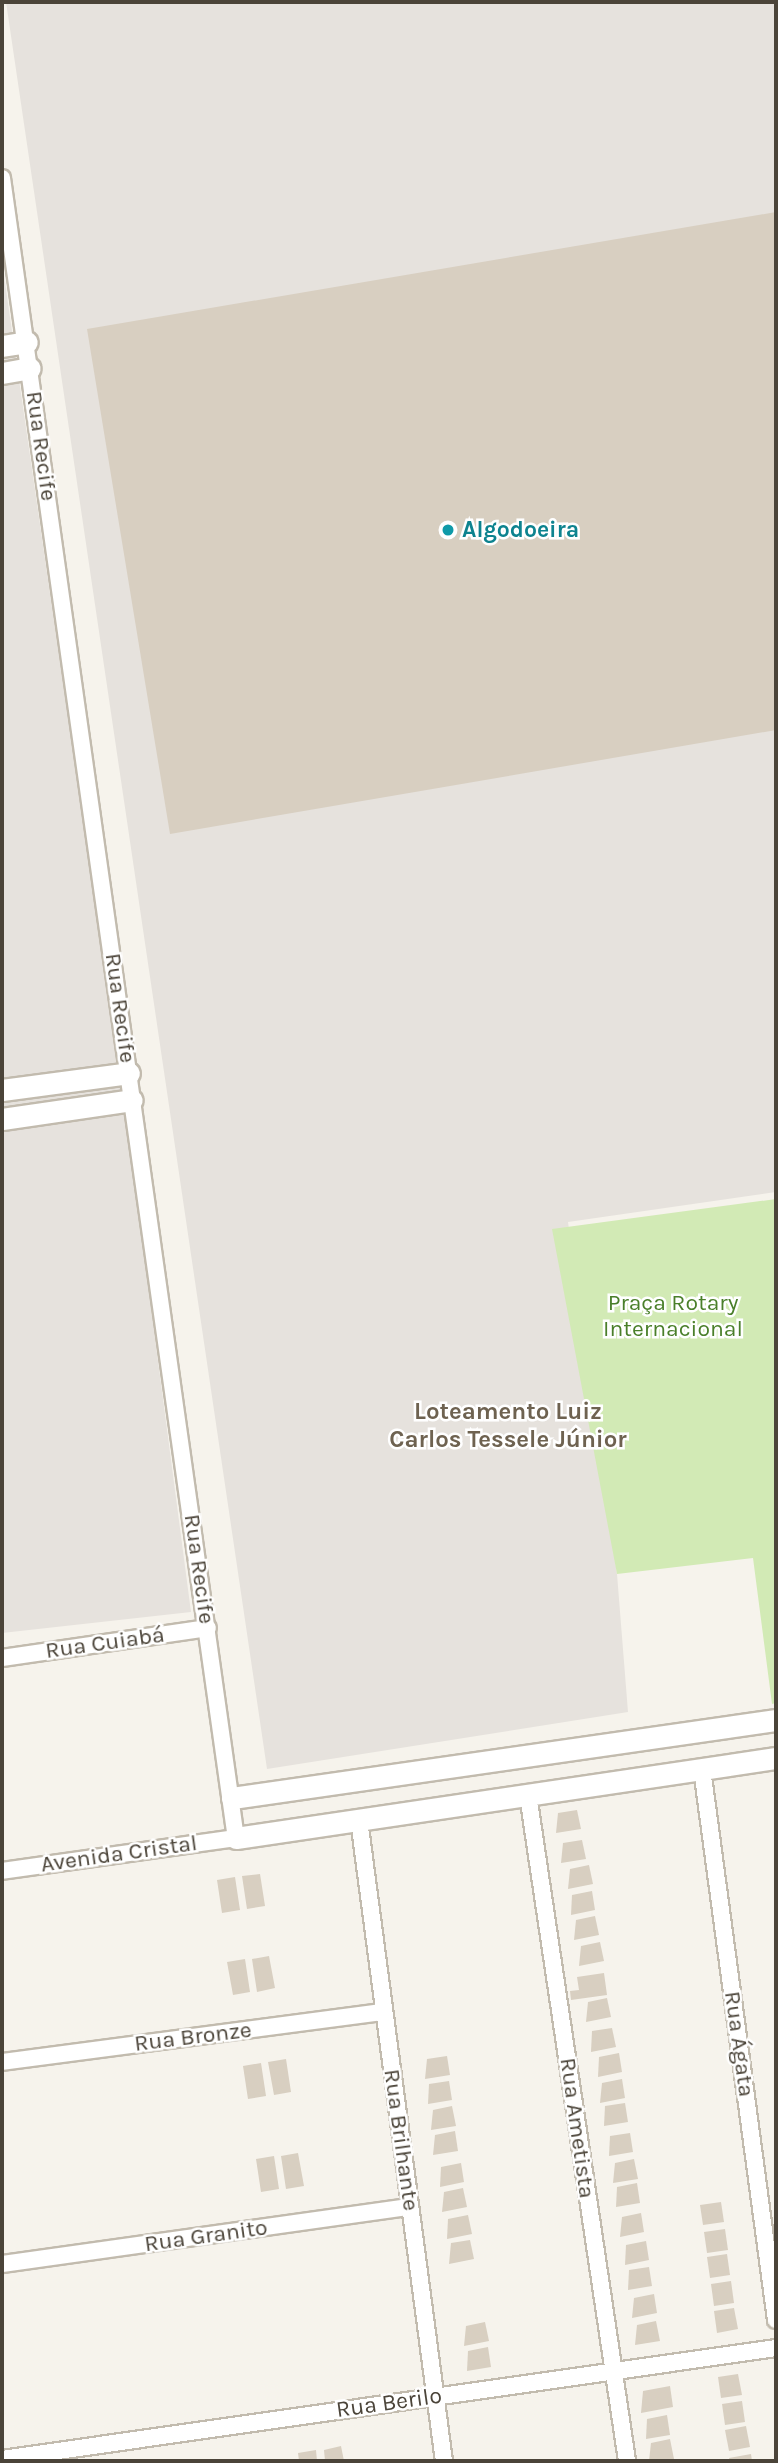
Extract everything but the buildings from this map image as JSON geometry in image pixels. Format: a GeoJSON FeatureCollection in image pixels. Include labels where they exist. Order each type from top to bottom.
{"type":"FeatureCollection","features":[{"type":"Feature","properties":{"kind":"street","name":"Rua Recife"},"geometry":{"type":"LineString","coordinates":[[2,178],[236,1838]]}},
{"type":"Feature","properties":{"kind":"street"},"geometry":{"type":"LineString","coordinates":[[2,346],[27,342]]}},
{"type":"Feature","properties":{"kind":"street"},"geometry":{"type":"LineString","coordinates":[[2,373],[30,369]]}},
{"type":"Feature","properties":{"kind":"street"},"geometry":{"type":"LineString","coordinates":[[2,1090],[129,1073]]}},
{"type":"Feature","properties":{"kind":"street"},"geometry":{"type":"LineString","coordinates":[[2,1119],[132,1100]]}},
{"type":"Feature","properties":{"kind":"street","name":"Rua Cuiabá"},"geometry":{"type":"LineString","coordinates":[[2,1658],[208,1628]]}},
{"type":"Feature","properties":{"kind":"street"},"geometry":{"type":"LineString","coordinates":[[232,1798],[776,1720]]}},
{"type":"Feature","properties":{"kind":"street"},"geometry":{"type":"LineString","coordinates":[[236,1838],[776,1758]]}},
{"type":"Feature","properties":{"kind":"street","name":"Rua Ágata"},"geometry":{"type":"LineString","coordinates":[[702,1769],[776,2320]]}},
{"type":"Feature","properties":{"kind":"street","name":"Rua Ametista"},"geometry":{"type":"LineString","coordinates":[[528,1795],[627,2461]]}},
{"type":"Feature","properties":{"kind":"street","name":"Rua Brilhante"},"geometry":{"type":"LineString","coordinates":[[359,1820],[444,2461]]}},
{"type":"Feature","properties":{"kind":"street","name":"Avenida Cristal"},"geometry":{"type":"LineString","coordinates":[[2,1871],[236,1838]]}},
{"type":"Feature","properties":{"kind":"street","name":"Rua Bronze"},"geometry":{"type":"LineString","coordinates":[[2,2062],[384,2012]]}},
{"type":"Feature","properties":{"kind":"street","name":"Rua Granito"},"geometry":{"type":"LineString","coordinates":[[2,2264],[410,2207]]}},
{"type":"Feature","properties":{"kind":"street","name":"Rua Berilo"},"geometry":{"type":"LineString","coordinates":[[2,2459],[776,2348]]}},
{"type":"Feature","properties":{"kind":"shaded area"},"geometry":{"type":"Polygon","coordinates":[[[6,2],[776,2],[776,1192],[568,1222],[617,1574],[628,1712],[267,1769],[6,2]]]}},
{"type":"Feature","properties":{"kind":"shaded area"},"geometry":{"type":"Polygon","coordinates":[[[2,262],[127,1125],[191,1612],[2,1633],[2,262]]]}},
{"type":"Feature","properties":{"kind":"green space","name":"Praça Rotary Internacional"},"geometry":{"type":"Polygon","coordinates":[[[776,1199],[776,1703],[772,1704],[753,1558],[617,1574],[552,1229],[776,1199]]]}},
{"type":"Feature","properties":{"kind":"place","name":"Algodoeira"},"geometry":{"type":"Point","coordinates":[448,530]}},
{"type":"Feature","properties":{"kind":"district","name":"Loteamento Luiz Carlos Tessele Júnior"},"geometry":{"type":"Point","coordinates":[508,1426]}}]}
